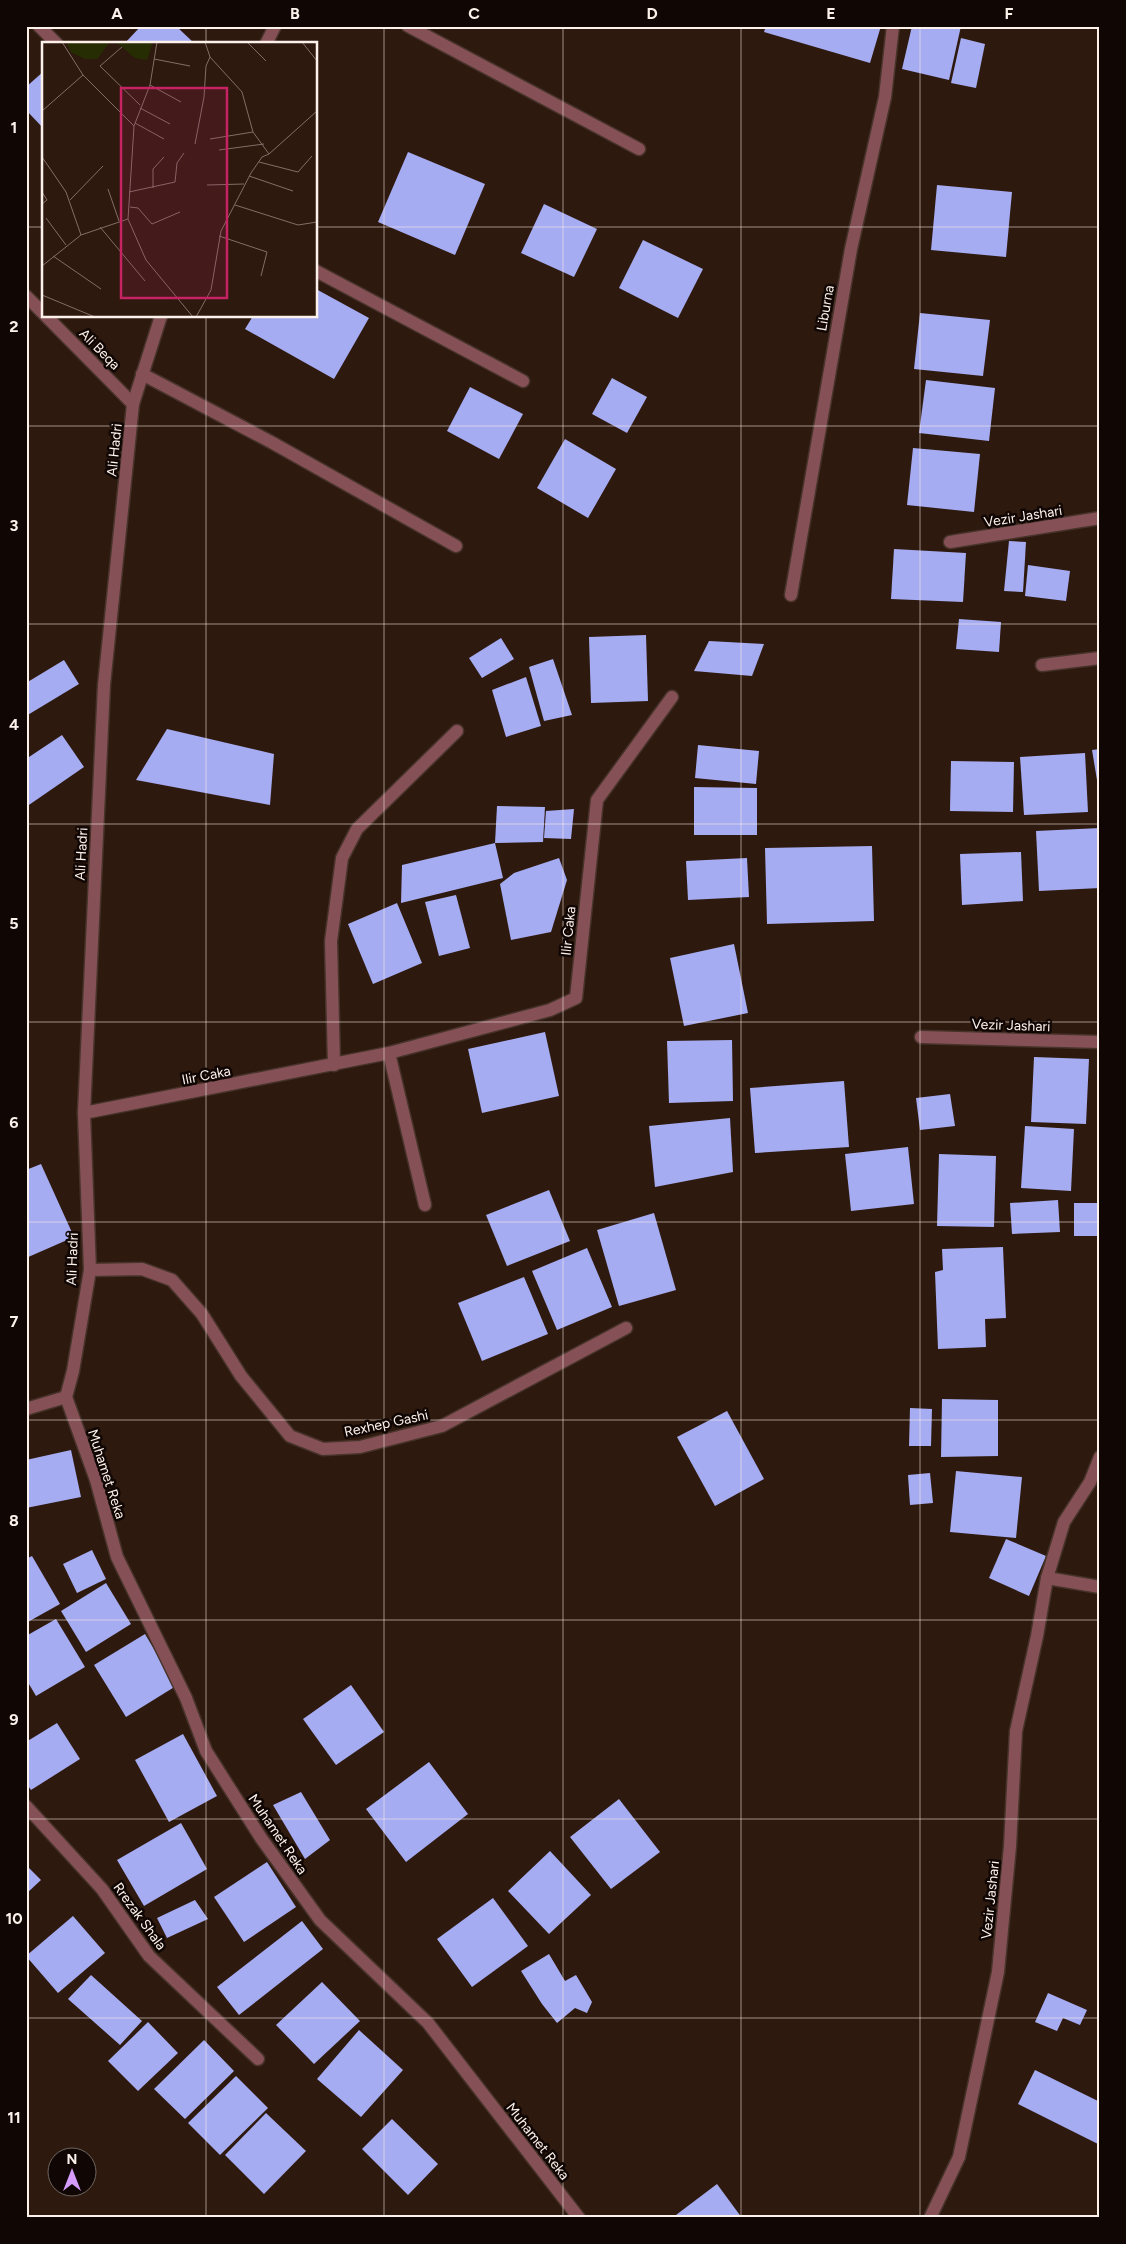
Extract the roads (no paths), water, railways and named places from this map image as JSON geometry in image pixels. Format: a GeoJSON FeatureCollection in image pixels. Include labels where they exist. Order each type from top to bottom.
{"type":"FeatureCollection","features":[{"type":"Feature","properties":{"kind":"street"},"geometry":{"type":"LineString","coordinates":[[39,26],[55,42]]}},
{"type":"Feature","properties":{"kind":"street"},"geometry":{"type":"LineString","coordinates":[[267,42],[275,26]]}},
{"type":"Feature","properties":{"kind":"street"},"geometry":{"type":"LineString","coordinates":[[408,26],[639,149]]}},
{"type":"Feature","properties":{"kind":"street","name":"Liburna"},"geometry":{"type":"LineString","coordinates":[[791,596],[851,249],[885,97],[893,26]]}},
{"type":"Feature","properties":{"kind":"street"},"geometry":{"type":"LineString","coordinates":[[318,272],[523,381]]}},
{"type":"Feature","properties":{"kind":"street","name":"Ali Beqa"},"geometry":{"type":"LineString","coordinates":[[26,296],[42,312]]}},
{"type":"Feature","properties":{"kind":"street","name":"Ali Beqa"},"geometry":{"type":"LineString","coordinates":[[48,318],[133,404]]}},
{"type":"Feature","properties":{"kind":"street","name":"Ali Hadri"},"geometry":{"type":"LineString","coordinates":[[66,1397],[73,1372],[90,1270],[84,1113],[104,685],[133,404],[160,318]]}},
{"type":"Feature","properties":{"kind":"street"},"geometry":{"type":"LineString","coordinates":[[142,374],[271,442],[456,546]]}},
{"type":"Feature","properties":{"kind":"street","name":"Vezir Jashari"},"geometry":{"type":"LineString","coordinates":[[950,542],[1100,518]]}},
{"type":"Feature","properties":{"kind":"street"},"geometry":{"type":"LineString","coordinates":[[1042,665],[1100,658]]}},
{"type":"Feature","properties":{"kind":"street","name":"Ilir Caka"},"geometry":{"type":"LineString","coordinates":[[84,1113],[334,1066],[550,1010],[576,998],[597,800],[672,697]]}},
{"type":"Feature","properties":{"kind":"street"},"geometry":{"type":"LineString","coordinates":[[334,1066],[331,941],[342,858],[357,829],[457,731]]}},
{"type":"Feature","properties":{"kind":"street","name":"Vezir Jashari"},"geometry":{"type":"LineString","coordinates":[[921,1037],[1100,1042]]}},
{"type":"Feature","properties":{"kind":"street"},"geometry":{"type":"LineString","coordinates":[[389,1053],[425,1205]]}},
{"type":"Feature","properties":{"kind":"street","name":"Rexhep Gashi"},"geometry":{"type":"LineString","coordinates":[[90,1270],[142,1270],[172,1280],[202,1314],[241,1376],[290,1436],[323,1449],[360,1447],[442,1426],[626,1328]]}},
{"type":"Feature","properties":{"kind":"street"},"geometry":{"type":"LineString","coordinates":[[26,1409],[66,1397]]}},
{"type":"Feature","properties":{"kind":"street","name":"Muhamet Reka"},"geometry":{"type":"LineString","coordinates":[[66,1397],[96,1480],[117,1557],[186,1698],[206,1751],[261,1838],[320,1920],[428,2023],[579,2218]]}},
{"type":"Feature","properties":{"kind":"street","name":"Vezir Jashari"},"geometry":{"type":"LineString","coordinates":[[930,2218],[959,2157],[998,1972],[1010,1846],[1016,1731],[1047,1578],[1064,1522],[1090,1482],[1100,1457]]}},
{"type":"Feature","properties":{"kind":"street"},"geometry":{"type":"LineString","coordinates":[[1047,1578],[1100,1587]]}},
{"type":"Feature","properties":{"kind":"street","name":"Rrezak Shala"},"geometry":{"type":"LineString","coordinates":[[26,1806],[102,1889],[149,1956],[258,2059]]}}]}
